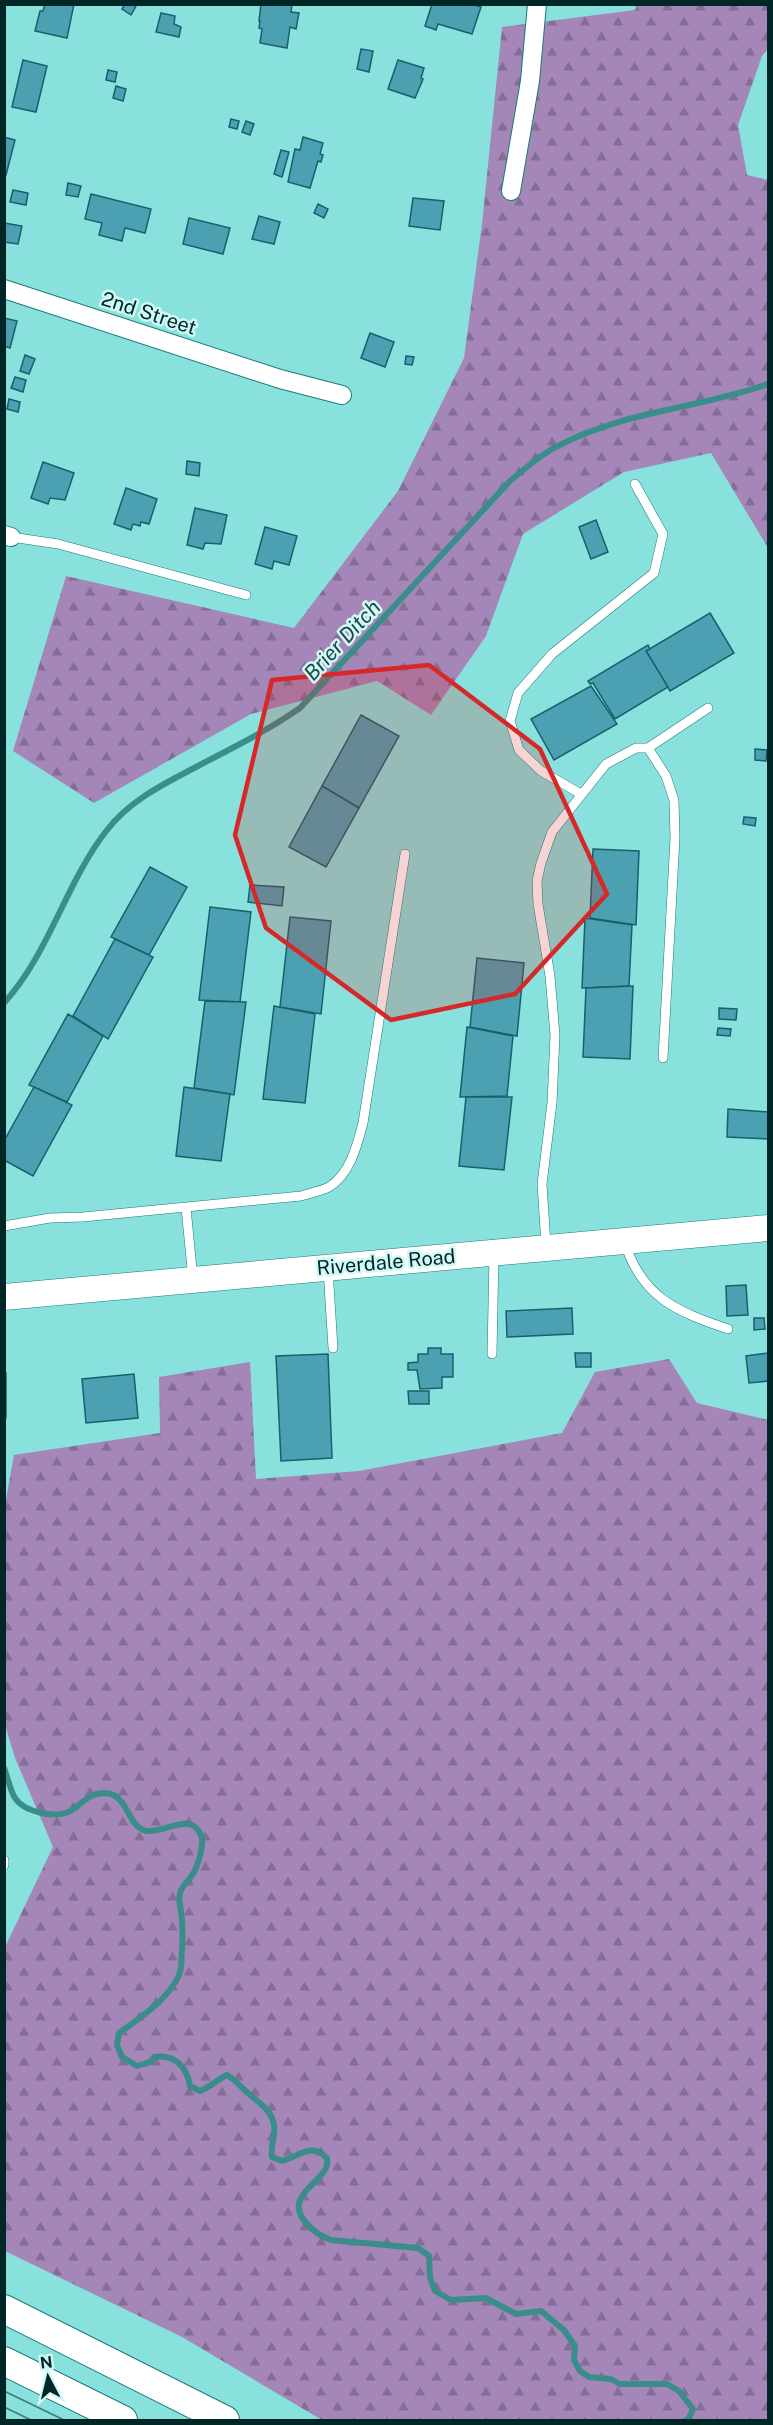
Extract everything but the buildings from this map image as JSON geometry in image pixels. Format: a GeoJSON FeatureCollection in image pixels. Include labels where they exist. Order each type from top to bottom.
{"type":"FeatureCollection","features":[{"type":"Feature","properties":{"kind":"main road","name":"Riverdale Road"},"geometry":{"type":"LineString","coordinates":[[4,1297],[768,1228]]}},
{"type":"Feature","properties":{"kind":"main road"},"geometry":{"type":"LineString","coordinates":[[4,2309],[225,2421]]}},
{"type":"Feature","properties":{"kind":"main road"},"geometry":{"type":"LineString","coordinates":[[4,2361],[123,2421]]}},
{"type":"Feature","properties":{"kind":"street"},"geometry":{"type":"LineString","coordinates":[[511,191],[530,81],[537,4]]}},
{"type":"Feature","properties":{"kind":"street","name":"2nd Street"},"geometry":{"type":"LineString","coordinates":[[4,289],[280,379],[342,395]]}},
{"type":"Feature","properties":{"kind":"lane"},"geometry":{"type":"LineString","coordinates":[[580,795],[541,771],[519,750],[510,721],[518,693],[552,654],[654,573],[663,534],[635,484]]}},
{"type":"Feature","properties":{"kind":"lane"},"geometry":{"type":"LineString","coordinates":[[8,536],[58,544],[246,595]]}},
{"type":"Feature","properties":{"kind":"lane"},"geometry":{"type":"LineString","coordinates":[[546,1248],[542,1184],[552,1103],[555,1035],[550,976],[538,904],[537,881],[552,832],[606,764],[636,748],[648,748],[708,708]]}},
{"type":"Feature","properties":{"kind":"lane"},"geometry":{"type":"LineString","coordinates":[[648,748],[666,776],[674,800],[674,849],[663,1058]]}},
{"type":"Feature","properties":{"kind":"lane"},"geometry":{"type":"LineString","coordinates":[[4,1226],[50,1218],[82,1218],[301,1196],[327,1188],[338,1179],[352,1160],[363,1124],[405,854]]}},
{"type":"Feature","properties":{"kind":"lane"},"geometry":{"type":"LineString","coordinates":[[186,1208],[193,1279]]}},
{"type":"Feature","properties":{"kind":"lane"},"geometry":{"type":"LineString","coordinates":[[625,1241],[629,1254],[650,1290],[688,1316],[728,1329]]}},
{"type":"Feature","properties":{"kind":"lane"},"geometry":{"type":"LineString","coordinates":[[492,1354],[494,1252]]}},
{"type":"Feature","properties":{"kind":"lane"},"geometry":{"type":"LineString","coordinates":[[328,1267],[333,1348]]}},
{"type":"Feature","properties":{"kind":"lane"},"geometry":{"type":"LineString","coordinates":[[4,1860],[4,1865]]}},
{"type":"Feature","properties":{"kind":"highlighted area"},"geometry":{"type":"Polygon","coordinates":[[[429,665],[540,749],[607,894],[515,994],[391,1020],[266,928],[235,835],[272,680],[429,665]]]}},
{"type":"Feature","properties":{"kind":"green space"},"geometry":{"type":"Polygon","coordinates":[[[637,5],[768,5],[768,49],[762,56],[738,125],[747,175],[768,180],[768,548],[711,453],[624,472],[523,534],[486,636],[431,715],[377,681],[251,714],[94,803],[13,751],[66,576],[294,628],[398,491],[464,358],[482,224],[502,27],[635,10],[637,5]]]}},
{"type":"Feature","properties":{"kind":"green space"},"geometry":{"type":"Polygon","coordinates":[[[669,1359],[697,1403],[768,1420],[768,2420],[322,2420],[182,2337],[5,2251],[5,1947],[53,1847],[15,1758],[5,1725],[4,1511],[14,1455],[160,1433],[159,1377],[250,1362],[256,1479],[359,1471],[562,1433],[595,1372],[669,1359]]]}},
{"type":"Feature","properties":{"kind":"waterway","name":"Brier Ditch"},"geometry":{"type":"LineString","coordinates":[[4,1003],[20,984],[33,963],[80,872],[116,819],[137,801],[160,786],[262,732],[300,708],[510,481],[542,455],[606,426],[768,384]]}},
{"type":"Feature","properties":{"kind":"waterway"},"geometry":{"type":"LineString","coordinates":[[4,1374],[4,1417]]}},
{"type":"Feature","properties":{"kind":"waterway"},"geometry":{"type":"LineString","coordinates":[[4,1768],[19,1803],[41,1813],[64,1813],[94,1795],[106,1793],[119,1799],[140,1829],[154,1831],[184,1824],[197,1828],[201,1835],[202,1848],[197,1865],[182,1888],[179,1899],[183,1938],[178,1978],[156,2005],[119,2033],[117,2045],[122,2057],[137,2066],[150,2062],[154,2057],[168,2057],[183,2067],[190,2086],[200,2091],[227,2075],[260,2103],[270,2115],[274,2129],[272,2157],[282,2161],[305,2152],[316,2151],[327,2158],[326,2168],[300,2199],[299,2207],[307,2224],[318,2234],[331,2240],[418,2248],[429,2256],[430,2278],[435,2291],[451,2300],[486,2298],[516,2314],[541,2311],[564,2330],[575,2346],[574,2360],[580,2371],[589,2377],[611,2379],[620,2384],[667,2384],[679,2391],[693,2409],[688,2420]]}},
{"type":"Feature","properties":{"kind":"tram line"},"geometry":{"type":"LineString","coordinates":[[4,2391],[64,2420]]}},
{"type":"Feature","properties":{"kind":"tram line"},"geometry":{"type":"LineString","coordinates":[[4,2407],[31,2420]]}}]}
